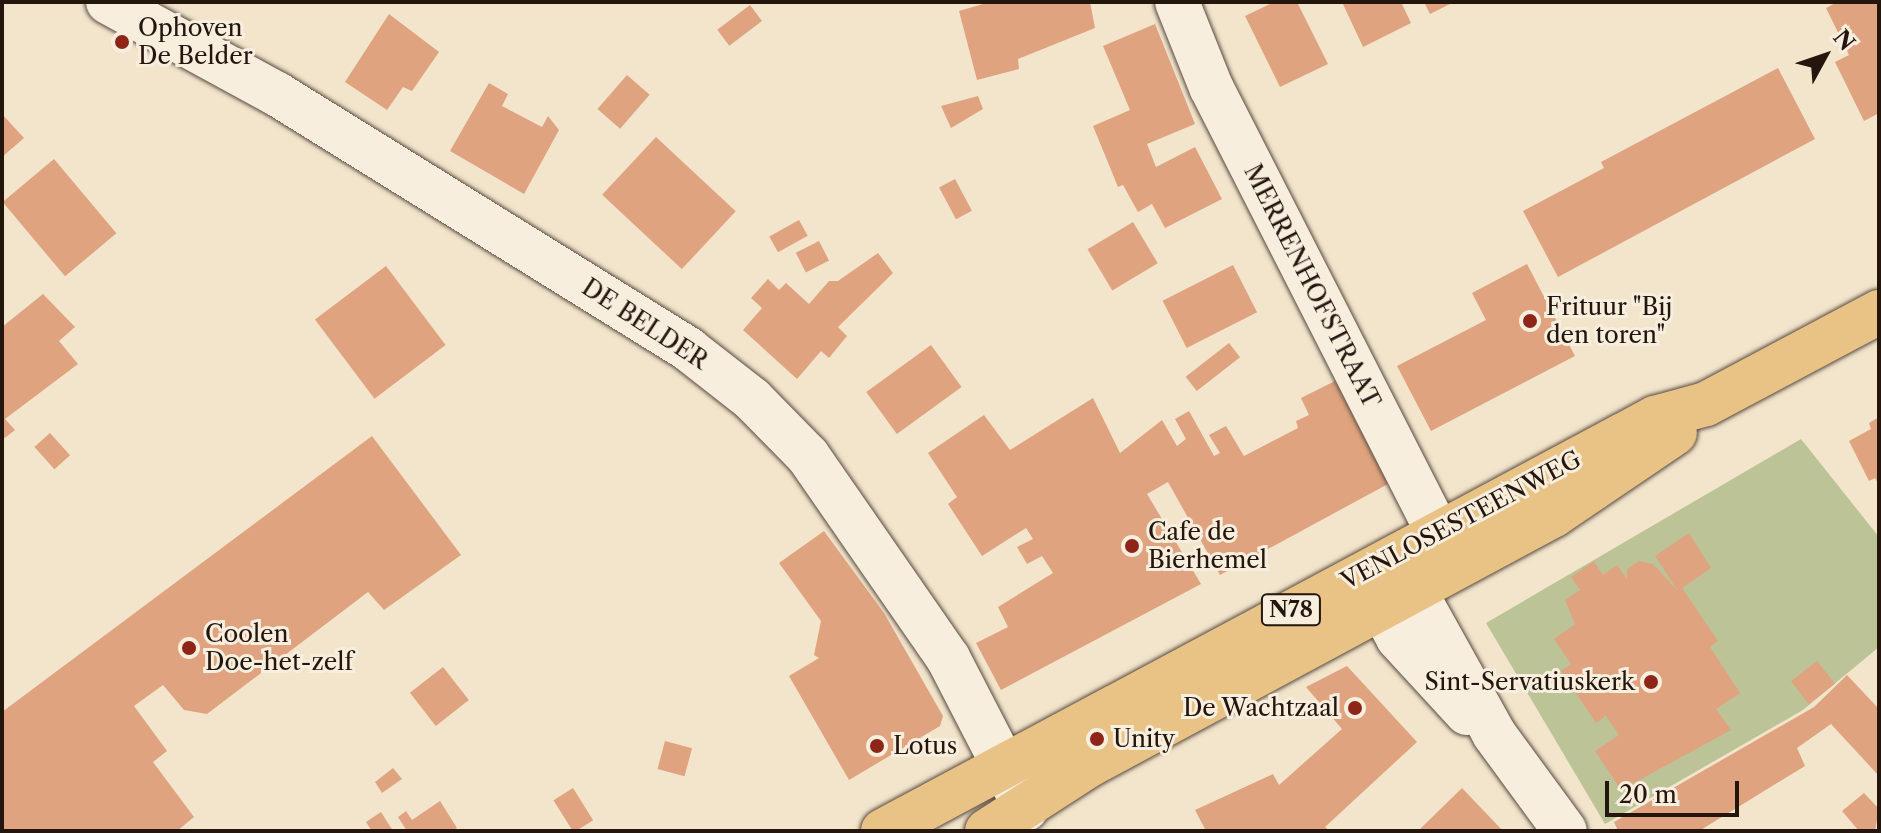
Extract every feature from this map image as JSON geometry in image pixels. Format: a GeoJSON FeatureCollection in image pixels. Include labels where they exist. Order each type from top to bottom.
{"type":"FeatureCollection","features":[{"type":"Feature","properties":{"kind":"main road","name":"VENLOSESTEENWEG"},"geometry":{"type":"LineString","coordinates":[[987,831],[1026,809],[1091,764],[1398,599],[1446,549],[1655,418],[1706,404],[1879,312]]}},
{"type":"Feature","properties":{"kind":"main road","name":"VENLOSESTEENWEG"},"geometry":{"type":"LineString","coordinates":[[883,831],[1380,562],[1446,549]]}},
{"type":"Feature","properties":{"kind":"street","name":"DE BELDER"},"geometry":{"type":"LineString","coordinates":[[108,2],[277,94],[688,349],[752,399],[808,456],[948,658],[1026,809]]}},
{"type":"Feature","properties":{"kind":"street","name":"MERRENHOFSTRAAT"},"geometry":{"type":"LineString","coordinates":[[1177,2],[1211,87],[1446,549]]}},
{"type":"Feature","properties":{"kind":"street"},"geometry":{"type":"LineString","coordinates":[[1380,562],[1398,599],[1407,649],[1465,711],[1494,734],[1565,831]]}},
{"type":"Feature","properties":{"kind":"green space"},"geometry":{"type":"Polygon","coordinates":[[[1801,439],[1879,537],[1879,647],[1803,710],[1605,824],[1486,623],[1801,439]]]}},
{"type":"Feature","properties":{"kind":"building"},"geometry":{"type":"Polygon","coordinates":[[[990,2],[1090,2],[1095,28],[1018,59],[1019,69],[977,80],[959,11],[990,2]]]}},
{"type":"Feature","properties":{"kind":"building"},"geometry":{"type":"Polygon","coordinates":[[[1274,2],[1297,2],[1328,64],[1280,87],[1245,16],[1274,2]]]}},
{"type":"Feature","properties":{"kind":"building"},"geometry":{"type":"Polygon","coordinates":[[[1342,2],[1401,2],[1411,23],[1363,47],[1342,2]]]}},
{"type":"Feature","properties":{"kind":"building"},"geometry":{"type":"Polygon","coordinates":[[[1424,2],[1454,2],[1430,14],[1424,2]]]}},
{"type":"Feature","properties":{"kind":"building"},"geometry":{"type":"Polygon","coordinates":[[[1837,2],[1879,2],[1879,113],[1864,121],[1835,62],[1849,55],[1826,8],[1837,2]]]}},
{"type":"Feature","properties":{"kind":"building"},"geometry":{"type":"Polygon","coordinates":[[[750,5],[762,21],[729,46],[717,30],[750,5]]]}},
{"type":"Feature","properties":{"kind":"building"},"geometry":{"type":"Polygon","coordinates":[[[389,14],[439,52],[412,91],[403,87],[387,110],[345,82],[389,14]]]}},
{"type":"Feature","properties":{"kind":"building"},"geometry":{"type":"Polygon","coordinates":[[[1155,24],[1195,124],[1147,144],[1156,167],[1195,147],[1222,199],[1165,228],[1152,204],[1138,212],[1123,185],[1118,187],[1093,126],[1130,110],[1103,46],[1155,24]]]}},
{"type":"Feature","properties":{"kind":"building"},"geometry":{"type":"Polygon","coordinates":[[[1778,68],[1815,139],[1558,277],[1523,211],[1604,168],[1601,162],[1778,68]]]}},
{"type":"Feature","properties":{"kind":"building"},"geometry":{"type":"Polygon","coordinates":[[[627,75],[650,95],[620,129],[597,109],[627,75]]]}},
{"type":"Feature","properties":{"kind":"building"},"geometry":{"type":"Polygon","coordinates":[[[489,83],[508,94],[502,106],[542,127],[548,116],[559,130],[524,194],[450,151],[489,83]]]}},
{"type":"Feature","properties":{"kind":"building"},"geometry":{"type":"Polygon","coordinates":[[[978,96],[983,109],[951,128],[941,106],[978,96]]]}},
{"type":"Feature","properties":{"kind":"building"},"geometry":{"type":"Polygon","coordinates":[[[2,114],[24,138],[2,157],[2,114]]]}},
{"type":"Feature","properties":{"kind":"building"},"geometry":{"type":"Polygon","coordinates":[[[656,137],[736,211],[682,269],[602,195],[656,137]]]}},
{"type":"Feature","properties":{"kind":"building"},"geometry":{"type":"Polygon","coordinates":[[[54,159],[116,233],[65,276],[3,202],[54,159]]]}},
{"type":"Feature","properties":{"kind":"building"},"geometry":{"type":"Polygon","coordinates":[[[955,179],[972,211],[956,219],[939,187],[955,179]]]}},
{"type":"Feature","properties":{"kind":"building"},"geometry":{"type":"Polygon","coordinates":[[[799,220],[808,236],[778,252],[769,236],[799,220]]]}},
{"type":"Feature","properties":{"kind":"building"},"geometry":{"type":"Polygon","coordinates":[[[1133,222],[1158,263],[1112,290],[1088,249],[1133,222]]]}},
{"type":"Feature","properties":{"kind":"building"},"geometry":{"type":"Polygon","coordinates":[[[819,241],[829,261],[806,272],[796,253],[819,241]]]}},
{"type":"Feature","properties":{"kind":"building"},"geometry":{"type":"Polygon","coordinates":[[[878,253],[893,273],[838,327],[847,336],[829,358],[821,351],[797,379],[743,330],[762,308],[751,298],[768,279],[779,290],[786,283],[809,304],[829,281],[838,281],[878,253]]]}},
{"type":"Feature","properties":{"kind":"building"},"geometry":{"type":"Polygon","coordinates":[[[1527,264],[1575,356],[1431,431],[1397,366],[1486,320],[1472,293],[1527,264]]]}},
{"type":"Feature","properties":{"kind":"building"},"geometry":{"type":"Polygon","coordinates":[[[1233,265],[1257,312],[1187,348],[1163,301],[1233,265]]]}},
{"type":"Feature","properties":{"kind":"building"},"geometry":{"type":"Polygon","coordinates":[[[386,266],[446,345],[375,399],[315,320],[386,266]]]}},
{"type":"Feature","properties":{"kind":"building"},"geometry":{"type":"Polygon","coordinates":[[[43,294],[75,327],[59,341],[78,364],[5,419],[15,430],[2,440],[2,327],[43,294]]]}},
{"type":"Feature","properties":{"kind":"building"},"geometry":{"type":"Polygon","coordinates":[[[1229,343],[1240,357],[1197,391],[1186,377],[1229,343]]]}},
{"type":"Feature","properties":{"kind":"building"},"geometry":{"type":"Polygon","coordinates":[[[931,345],[962,387],[897,434],[866,392],[931,345]]]}},
{"type":"Feature","properties":{"kind":"building"},"geometry":{"type":"Polygon","coordinates":[[[1335,381],[1388,484],[1220,575],[1168,482],[1147,494],[1201,584],[1001,690],[976,643],[1008,627],[998,607],[1053,573],[1042,556],[1027,564],[1017,547],[1033,539],[1026,528],[982,556],[948,504],[957,497],[928,453],[984,415],[1010,450],[1093,398],[1120,453],[1162,420],[1177,446],[1186,439],[1175,419],[1189,411],[1214,456],[1220,453],[1209,435],[1226,426],[1244,456],[1298,428],[1296,421],[1309,415],[1301,398],[1335,381]]]}},
{"type":"Feature","properties":{"kind":"building"},"geometry":{"type":"Polygon","coordinates":[[[1879,417],[1879,485],[1875,478],[1869,481],[1849,441],[1871,429],[1869,423],[1879,417]]]}},
{"type":"Feature","properties":{"kind":"building"},"geometry":{"type":"Polygon","coordinates":[[[50,433],[70,455],[54,469],[34,447],[50,433]]]}},
{"type":"Feature","properties":{"kind":"building","name":"Coolen Doe-het-zelf"},"geometry":{"type":"Polygon","coordinates":[[[372,436],[461,555],[384,610],[368,592],[207,714],[184,710],[163,685],[134,706],[167,751],[153,762],[194,817],[177,831],[2,831],[2,712],[372,436]]]}},
{"type":"Feature","properties":{"kind":"building"},"geometry":{"type":"Polygon","coordinates":[[[824,531],[884,613],[943,716],[940,726],[849,780],[789,676],[819,658],[814,655],[821,621],[779,563],[824,531]]]}},
{"type":"Feature","properties":{"kind":"building","name":"Sint-Servatiuskerk"},"geometry":{"type":"Polygon","coordinates":[[[1689,533],[1711,568],[1682,588],[1718,641],[1710,647],[1740,693],[1716,709],[1731,730],[1621,790],[1595,751],[1619,735],[1606,716],[1596,723],[1561,671],[1571,664],[1554,639],[1575,624],[1565,600],[1580,590],[1571,577],[1594,561],[1603,575],[1617,565],[1627,579],[1627,569],[1639,561],[1653,564],[1678,591],[1655,556],[1689,533]]]}},
{"type":"Feature","properties":{"kind":"building"},"geometry":{"type":"Polygon","coordinates":[[[1817,661],[1835,684],[1809,704],[1791,681],[1817,661]]]}},
{"type":"Feature","properties":{"kind":"building"},"geometry":{"type":"Polygon","coordinates":[[[1347,666],[1417,742],[1325,827],[1330,831],[1206,831],[1195,810],[1273,774],[1279,785],[1342,729],[1306,687],[1347,666]]]}},
{"type":"Feature","properties":{"kind":"building"},"geometry":{"type":"Polygon","coordinates":[[[443,667],[469,700],[436,726],[410,693],[443,667]]]}},
{"type":"Feature","properties":{"kind":"building"},"geometry":{"type":"Polygon","coordinates":[[[1847,675],[1879,709],[1879,776],[1831,724],[1797,748],[1805,766],[1699,831],[1618,831],[1614,822],[1814,707],[1847,675]]]}},
{"type":"Feature","properties":{"kind":"building"},"geometry":{"type":"Polygon","coordinates":[[[665,741],[692,748],[685,776],[657,769],[665,741]]]}},
{"type":"Feature","properties":{"kind":"building"},"geometry":{"type":"Polygon","coordinates":[[[393,768],[402,779],[382,793],[375,782],[393,768]]]}},
{"type":"Feature","properties":{"kind":"building"},"geometry":{"type":"Polygon","coordinates":[[[573,788],[593,820],[573,831],[553,800],[573,788]]]}},
{"type":"Feature","properties":{"kind":"building"},"geometry":{"type":"Polygon","coordinates":[[[1462,788],[1503,831],[1418,831],[1462,788]]]}},
{"type":"Feature","properties":{"kind":"building"},"geometry":{"type":"Polygon","coordinates":[[[1864,793],[1879,809],[1875,831],[1859,831],[1842,811],[1864,793]]]}},
{"type":"Feature","properties":{"kind":"building"},"geometry":{"type":"Polygon","coordinates":[[[440,801],[457,828],[452,831],[407,831],[398,817],[406,811],[412,820],[440,801]]]}},
{"type":"Feature","properties":{"kind":"building"},"geometry":{"type":"Polygon","coordinates":[[[381,812],[393,831],[372,831],[366,822],[381,812]]]}},
{"type":"Feature","properties":{"kind":"place","name":"Ophoven De Belder"},"geometry":{"type":"Point","coordinates":[122,42]}},
{"type":"Feature","properties":{"kind":"place","name":"Frituur \"Bij den toren\""},"geometry":{"type":"Point","coordinates":[1530,321]}},
{"type":"Feature","properties":{"kind":"place","name":"Cafe de Bierhemel"},"geometry":{"type":"Point","coordinates":[1132,546]}},
{"type":"Feature","properties":{"kind":"place","name":"Coolen Doe-het-zelf"},"geometry":{"type":"Point","coordinates":[189,648]}},
{"type":"Feature","properties":{"kind":"place","name":"Sint-Servatiuskerk"},"geometry":{"type":"Point","coordinates":[1651,682]}},
{"type":"Feature","properties":{"kind":"place","name":"De Wachtzaal"},"geometry":{"type":"Point","coordinates":[1355,708]}},
{"type":"Feature","properties":{"kind":"place","name":"Unity"},"geometry":{"type":"Point","coordinates":[1097,739]}},
{"type":"Feature","properties":{"kind":"place","name":"Lotus"},"geometry":{"type":"Point","coordinates":[877,746]}}]}
